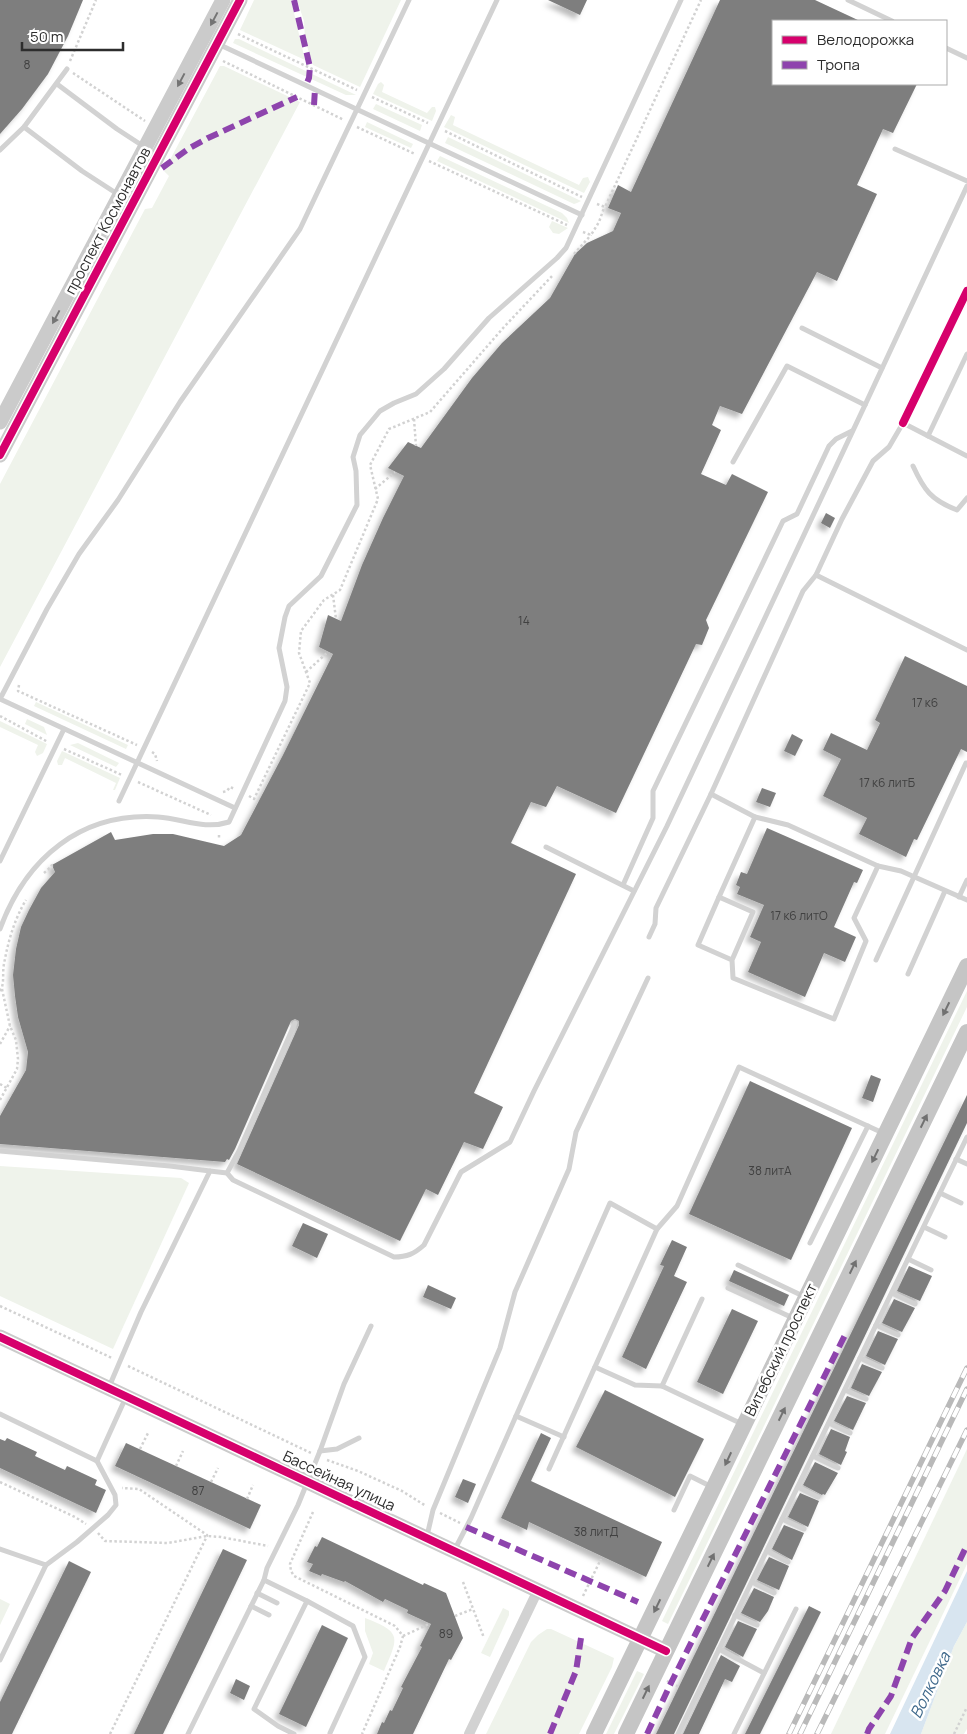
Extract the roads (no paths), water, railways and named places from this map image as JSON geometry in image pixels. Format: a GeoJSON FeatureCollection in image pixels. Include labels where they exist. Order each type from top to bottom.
{"type":"FeatureCollection","features":[{"type":"Feature","properties":{"kind":"main road","name":"Витебский проспект"},"geometry":{"type":"LineString","coordinates":[[594,1734],[967,966]]}},
{"type":"Feature","properties":{"kind":"main road","name":"Витебский проспект"},"geometry":{"type":"LineString","coordinates":[[626,1734],[967,1032]]}},
{"type":"Feature","properties":{"kind":"street","name":"проспект Космонавтов"},"geometry":{"type":"LineString","coordinates":[[0,455],[210,40],[224,0]]}},
{"type":"Feature","properties":{"kind":"street","name":"проспект Космонавтов"},"geometry":{"type":"LineString","coordinates":[[0,422],[146,147],[210,40],[240,0]]}},
{"type":"Feature","properties":{"kind":"street"},"geometry":{"type":"LineString","coordinates":[[902,424],[967,291]]}},
{"type":"Feature","properties":{"kind":"street","name":"Бассейная улица"},"geometry":{"type":"LineString","coordinates":[[0,1337],[666,1650]]}},
{"type":"Feature","properties":{"kind":"street"},"geometry":{"type":"LineString","coordinates":[[469,1734],[538,1590]]}},
{"type":"Feature","properties":{"kind":"lane"},"geometry":{"type":"LineString","coordinates":[[235,808],[0,699],[58,588],[79,554],[118,500],[180,402],[296,235],[358,110],[409,0]]}},
{"type":"Feature","properties":{"kind":"lane"},"geometry":{"type":"LineString","coordinates":[[119,801],[497,0]]}},
{"type":"Feature","properties":{"kind":"lane"},"geometry":{"type":"LineString","coordinates":[[0,928],[11,902],[32,869],[47,854],[90,827],[110,820],[140,816],[166,818],[205,826],[217,826],[229,822],[285,701],[287,687],[279,648],[289,606],[322,576],[357,505],[356,471],[353,457],[360,435],[380,411],[394,402],[416,394],[444,369],[489,318],[566,248],[681,0]]}},
{"type":"Feature","properties":{"kind":"lane"},"geometry":{"type":"LineString","coordinates":[[848,0],[890,20]]}},
{"type":"Feature","properties":{"kind":"lane"},"geometry":{"type":"LineString","coordinates":[[210,40],[582,215]]}},
{"type":"Feature","properties":{"kind":"lane"},"geometry":{"type":"LineString","coordinates":[[947,48],[967,58]]}},
{"type":"Feature","properties":{"kind":"lane"},"geometry":{"type":"LineString","coordinates":[[0,150],[24,127],[67,69]]}},
{"type":"Feature","properties":{"kind":"lane"},"geometry":{"type":"LineString","coordinates":[[57,84],[117,129],[146,147]]}},
{"type":"Feature","properties":{"kind":"lane"},"geometry":{"type":"LineString","coordinates":[[24,127],[82,171],[120,195]]}},
{"type":"Feature","properties":{"kind":"lane"},"geometry":{"type":"LineString","coordinates":[[896,148],[967,181]]}},
{"type":"Feature","properties":{"kind":"lane"},"geometry":{"type":"LineString","coordinates":[[0,1150],[227,1173],[233,1180],[394,1256],[406,1257],[424,1245],[461,1172],[510,1142],[671,817],[930,270],[967,186]]}},
{"type":"Feature","properties":{"kind":"lane"},"geometry":{"type":"LineString","coordinates":[[802,328],[882,368]]}},
{"type":"Feature","properties":{"kind":"lane"},"geometry":{"type":"LineString","coordinates":[[928,436],[967,354]]}},
{"type":"Feature","properties":{"kind":"lane"},"geometry":{"type":"LineString","coordinates":[[733,462],[787,366],[865,405]]}},
{"type":"Feature","properties":{"kind":"lane"},"geometry":{"type":"LineString","coordinates":[[649,937],[655,924],[656,908],[711,794],[803,591],[816,575],[842,519],[873,461],[889,447],[902,424],[967,456]]}},
{"type":"Feature","properties":{"kind":"lane"},"geometry":{"type":"LineString","coordinates":[[622,885],[653,818],[653,791],[782,521],[797,514],[829,446],[836,439],[853,431]]}},
{"type":"Feature","properties":{"kind":"lane"},"geometry":{"type":"LineString","coordinates":[[913,466],[923,488],[941,504],[957,510],[967,498]]}},
{"type":"Feature","properties":{"kind":"lane"},"geometry":{"type":"LineString","coordinates":[[816,575],[967,650]]}},
{"type":"Feature","properties":{"kind":"lane"},"geometry":{"type":"LineString","coordinates":[[0,861],[64,729]]}},
{"type":"Feature","properties":{"kind":"lane"},"geometry":{"type":"LineString","coordinates":[[876,960],[961,772],[967,764]]}},
{"type":"Feature","properties":{"kind":"lane"},"geometry":{"type":"LineString","coordinates":[[711,794],[755,817],[788,825],[878,866],[901,871],[967,900]]}},
{"type":"Feature","properties":{"kind":"lane"},"geometry":{"type":"LineString","coordinates":[[732,960],[698,945],[755,817]]}},
{"type":"Feature","properties":{"kind":"lane"},"geometry":{"type":"LineString","coordinates":[[546,847],[634,891]]}},
{"type":"Feature","properties":{"kind":"lane"},"geometry":{"type":"LineString","coordinates":[[720,897],[753,912],[732,960],[733,978],[834,1019],[866,941],[854,918],[878,866]]}},
{"type":"Feature","properties":{"kind":"lane"},"geometry":{"type":"LineString","coordinates":[[959,897],[967,880]]}},
{"type":"Feature","properties":{"kind":"lane"},"geometry":{"type":"LineString","coordinates":[[908,974],[945,891]]}},
{"type":"Feature","properties":{"kind":"lane"},"geometry":{"type":"LineString","coordinates":[[426,1538],[433,1510],[500,1348],[515,1292],[569,1169],[576,1132],[648,978]]}},
{"type":"Feature","properties":{"kind":"lane"},"geometry":{"type":"LineString","coordinates":[[227,1173],[239,1151],[295,1022]]}},
{"type":"Feature","properties":{"kind":"lane"},"geometry":{"type":"LineString","coordinates":[[549,1469],[657,1229],[677,1206],[739,1067],[885,1134]]}},
{"type":"Feature","properties":{"kind":"lane"},"geometry":{"type":"LineString","coordinates":[[810,1243],[868,1126]]}},
{"type":"Feature","properties":{"kind":"lane"},"geometry":{"type":"LineString","coordinates":[[678,1734],[967,1137]]}},
{"type":"Feature","properties":{"kind":"lane"},"geometry":{"type":"LineString","coordinates":[[956,1159],[967,1164]]}},
{"type":"Feature","properties":{"kind":"lane"},"geometry":{"type":"LineString","coordinates":[[109,1388],[141,1312],[210,1172]]}},
{"type":"Feature","properties":{"kind":"lane"},"geometry":{"type":"LineString","coordinates":[[940,1193],[961,1204]]}},
{"type":"Feature","properties":{"kind":"lane"},"geometry":{"type":"LineString","coordinates":[[454,1551],[516,1416],[610,1202],[657,1229]]}},
{"type":"Feature","properties":{"kind":"lane"},"geometry":{"type":"LineString","coordinates":[[924,1227],[945,1237]]}},
{"type":"Feature","properties":{"kind":"lane"},"geometry":{"type":"LineString","coordinates":[[908,1259],[931,1270]]}},
{"type":"Feature","properties":{"kind":"lane"},"geometry":{"type":"LineString","coordinates":[[738,1265],[806,1297]]}},
{"type":"Feature","properties":{"kind":"lane"},"geometry":{"type":"LineString","coordinates":[[728,1288],[796,1319]]}},
{"type":"Feature","properties":{"kind":"lane"},"geometry":{"type":"LineString","coordinates":[[892,1293],[915,1304]]}},
{"type":"Feature","properties":{"kind":"lane"},"geometry":{"type":"LineString","coordinates":[[662,1386],[702,1299]]}},
{"type":"Feature","properties":{"kind":"lane"},"geometry":{"type":"LineString","coordinates":[[876,1324],[898,1335]]}},
{"type":"Feature","properties":{"kind":"lane"},"geometry":{"type":"LineString","coordinates":[[188,1734],[264,1580],[267,1568],[298,1505],[344,1384],[371,1326]]}},
{"type":"Feature","properties":{"kind":"lane"},"geometry":{"type":"LineString","coordinates":[[860,1358],[882,1368]]}},
{"type":"Feature","properties":{"kind":"lane"},"geometry":{"type":"LineString","coordinates":[[595,1367],[635,1385],[662,1386],[744,1426]]}},
{"type":"Feature","properties":{"kind":"lane"},"geometry":{"type":"LineString","coordinates":[[845,1390],[866,1399]]}},
{"type":"Feature","properties":{"kind":"lane"},"geometry":{"type":"LineString","coordinates":[[97,1461],[126,1396]]}},
{"type":"Feature","properties":{"kind":"lane"},"geometry":{"type":"LineString","coordinates":[[0,1414],[97,1461],[115,1495],[116,1505],[108,1515],[77,1542],[46,1565],[0,1660]]}},
{"type":"Feature","properties":{"kind":"lane"},"geometry":{"type":"LineString","coordinates":[[516,1416],[564,1437]]}},
{"type":"Feature","properties":{"kind":"lane"},"geometry":{"type":"LineString","coordinates":[[829,1423],[850,1433]]}},
{"type":"Feature","properties":{"kind":"lane"},"geometry":{"type":"LineString","coordinates":[[320,1451],[337,1449],[359,1438]]}},
{"type":"Feature","properties":{"kind":"lane"},"geometry":{"type":"LineString","coordinates":[[813,1456],[838,1468]]}},
{"type":"Feature","properties":{"kind":"lane"},"geometry":{"type":"LineString","coordinates":[[674,1510],[690,1476],[714,1488]]}},
{"type":"Feature","properties":{"kind":"lane"},"geometry":{"type":"LineString","coordinates":[[798,1487],[818,1496]]}},
{"type":"Feature","properties":{"kind":"lane"},"geometry":{"type":"LineString","coordinates":[[782,1519],[804,1529]]}},
{"type":"Feature","properties":{"kind":"lane"},"geometry":{"type":"LineString","coordinates":[[0,1549],[46,1565]]}},
{"type":"Feature","properties":{"kind":"lane"},"geometry":{"type":"LineString","coordinates":[[767,1551],[788,1562]]}},
{"type":"Feature","properties":{"kind":"lane"},"geometry":{"type":"LineString","coordinates":[[264,1580],[353,1626],[366,1657],[330,1734],[325,1734]]}},
{"type":"Feature","properties":{"kind":"lane"},"geometry":{"type":"LineString","coordinates":[[752,1582],[774,1593]]}},
{"type":"Feature","properties":{"kind":"lane"},"geometry":{"type":"LineString","coordinates":[[257,1593],[277,1603]]}},
{"type":"Feature","properties":{"kind":"lane"},"geometry":{"type":"LineString","coordinates":[[294,1734],[278,1726],[254,1709],[307,1601]]}},
{"type":"Feature","properties":{"kind":"lane"},"geometry":{"type":"LineString","coordinates":[[251,1606],[269,1615]]}},
{"type":"Feature","properties":{"kind":"lane"},"geometry":{"type":"LineString","coordinates":[[734,1734],[796,1608]]}},
{"type":"Feature","properties":{"kind":"lane"},"geometry":{"type":"LineString","coordinates":[[735,1615],[757,1625]]}},
{"type":"Feature","properties":{"kind":"lane"},"geometry":{"type":"LineString","coordinates":[[719,1649],[764,1673]]}},
{"type":"Feature","properties":{"kind":"water","name":"Волковка"},"geometry":{"type":"Polygon","coordinates":[[[967,1571],[967,1622],[954,1646],[921,1734],[890,1734],[967,1571]]]}},
{"type":"Feature","properties":{"kind":"railway"},"geometry":{"type":"LineString","coordinates":[[789,1734],[967,1368]]}},
{"type":"Feature","properties":{"kind":"railway"},"geometry":{"type":"LineString","coordinates":[[800,1734],[967,1389]]}},
{"type":"Feature","properties":{"kind":"railway"},"geometry":{"type":"LineString","coordinates":[[817,1734],[967,1430]]}}]}
